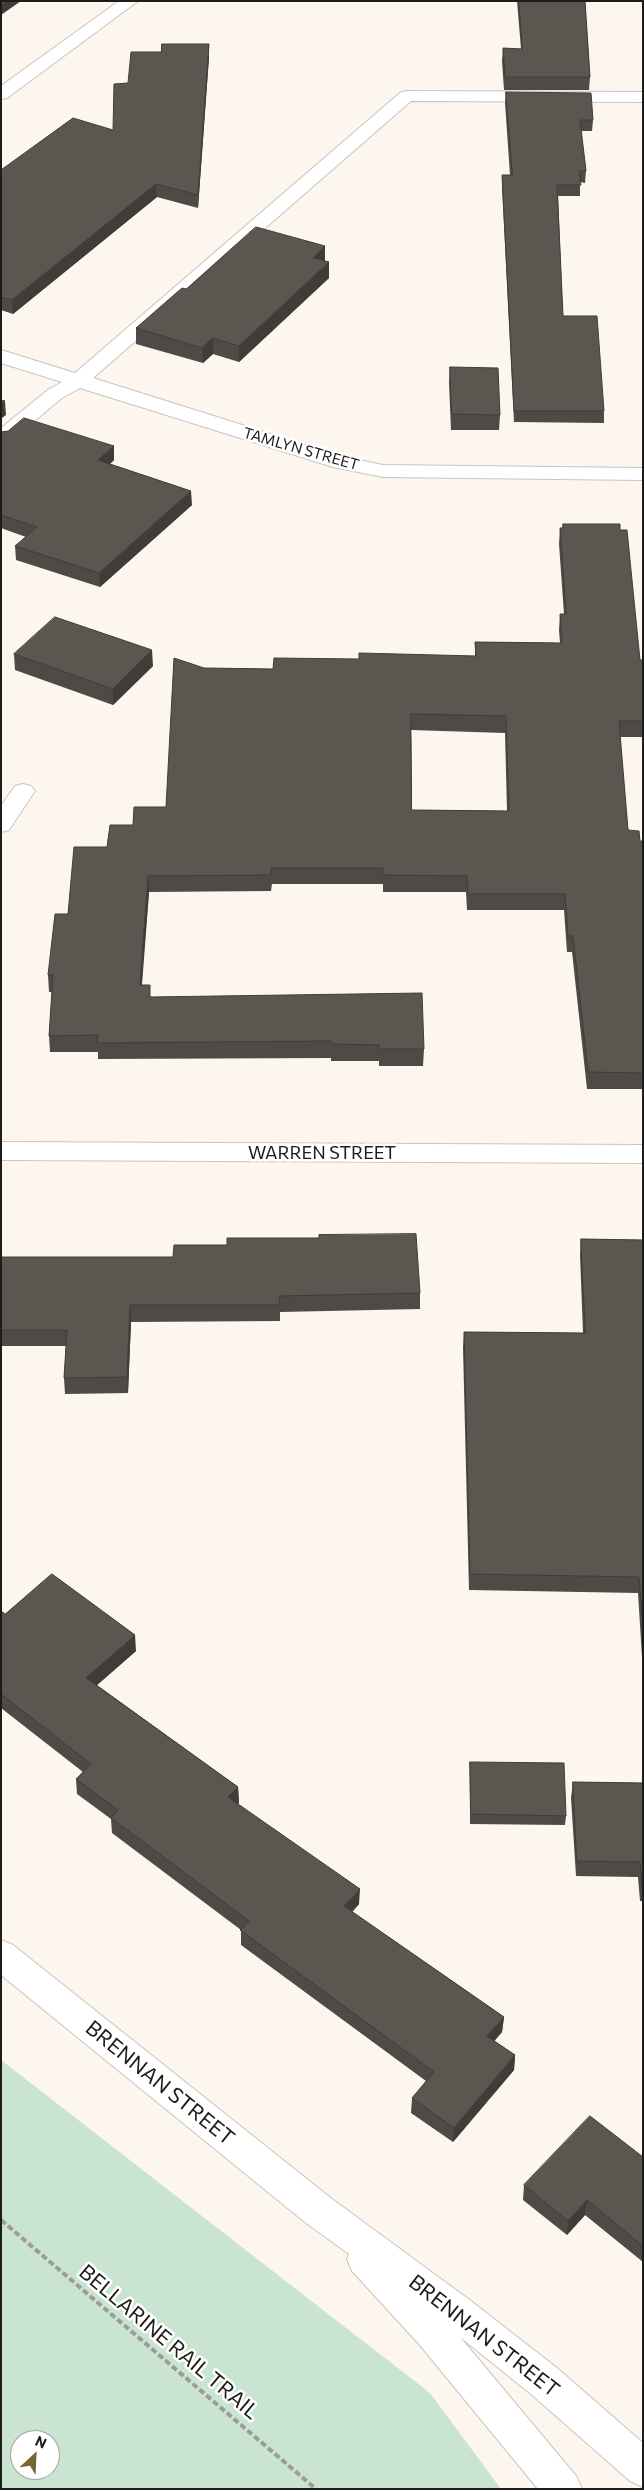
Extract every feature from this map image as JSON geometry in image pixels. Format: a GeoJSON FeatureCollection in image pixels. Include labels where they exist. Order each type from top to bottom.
{"type":"FeatureCollection","features":[{"type":"Feature","properties":{"kind":"street"},"geometry":{"type":"LineString","coordinates":[[1,94],[130,1]]}},
{"type":"Feature","properties":{"kind":"street"},"geometry":{"type":"LineString","coordinates":[[1,439],[56,394],[79,380],[407,96],[643,97]]}},
{"type":"Feature","properties":{"kind":"street","name":"TAMLYN STREET"},"geometry":{"type":"LineString","coordinates":[[1,356],[340,463],[383,471],[643,474]]}},
{"type":"Feature","properties":{"kind":"street"},"geometry":{"type":"LineString","coordinates":[[1,825],[24,791]]}},
{"type":"Feature","properties":{"kind":"street","name":"WARREN STREET"},"geometry":{"type":"LineString","coordinates":[[1,1151],[643,1154]]}},
{"type":"Feature","properties":{"kind":"street","name":"BRENNAN STREET"},"geometry":{"type":"LineString","coordinates":[[1,1955],[319,2211],[458,2313],[544,2381],[643,2468]]}},
{"type":"Feature","properties":{"kind":"street","name":"BRENNAN STREET"},"geometry":{"type":"LineString","coordinates":[[319,2211],[432,2332],[563,2489]]}},
{"type":"Feature","properties":{"kind":"path","name":"BELLARINE RAIL TRAIL"},"geometry":{"type":"LineString","coordinates":[[1,2220],[316,2489]]}},
{"type":"Feature","properties":{"kind":"green space"},"geometry":{"type":"Polygon","coordinates":[[[1,2060],[430,2393],[501,2489],[1,2489],[1,2060]]]}},
{"type":"Feature","properties":{"kind":"building"},"geometry":{"type":"Polygon","coordinates":[[[519,1],[585,1],[590,77],[505,77],[503,48],[522,49],[519,1]]]}},
{"type":"Feature","properties":{"kind":"building"},"geometry":{"type":"Polygon","coordinates":[[[162,44],[209,44],[198,195],[156,184],[12,300],[1,297],[1,170],[73,118],[113,130],[114,84],[128,83],[131,52],[161,52],[162,44]]]}},
{"type":"Feature","properties":{"kind":"building"},"geometry":{"type":"Polygon","coordinates":[[[506,92],[591,93],[593,120],[580,120],[586,171],[579,171],[581,185],[557,185],[563,316],[597,316],[604,411],[514,411],[502,175],[512,175],[506,92]]]}},
{"type":"Feature","properties":{"kind":"building"},"geometry":{"type":"Polygon","coordinates":[[[256,227],[325,246],[313,258],[329,262],[239,346],[213,338],[202,348],[136,328],[182,288],[186,289],[256,227]]]}},
{"type":"Feature","properties":{"kind":"building"},"geometry":{"type":"Polygon","coordinates":[[[450,367],[498,368],[500,415],[452,414],[450,367]]]}},
{"type":"Feature","properties":{"kind":"building"},"geometry":{"type":"Polygon","coordinates":[[[24,418],[114,446],[98,460],[191,491],[99,573],[15,546],[37,527],[1,515],[1,432],[8,431],[24,418]]]}},
{"type":"Feature","properties":{"kind":"building"},"geometry":{"type":"Polygon","coordinates":[[[563,524],[620,524],[620,530],[627,530],[640,660],[643,660],[643,721],[619,721],[628,830],[639,831],[640,841],[643,841],[643,1073],[588,1072],[573,936],[568,936],[565,894],[468,894],[467,876],[383,875],[383,868],[271,868],[271,875],[148,876],[140,985],[150,985],[150,997],[422,993],[424,1049],[380,1049],[379,1045],[331,1044],[331,1041],[97,1043],[98,1035],[49,1036],[53,975],[48,975],[55,914],[68,914],[74,847],[107,847],[110,825],[133,825],[134,807],[166,807],[174,658],[204,668],[273,669],[274,658],[359,659],[359,653],[476,656],[475,642],[562,643],[560,614],[566,614],[560,528],[563,528],[563,524]],[[411,714],[412,810],[509,811],[506,716],[411,714]]]}},
{"type":"Feature","properties":{"kind":"building"},"geometry":{"type":"Polygon","coordinates":[[[55,617],[152,650],[113,689],[14,654],[55,617]]]}},
{"type":"Feature","properties":{"kind":"building"},"geometry":{"type":"Polygon","coordinates":[[[416,1234],[420,1293],[280,1296],[279,1305],[130,1305],[127,1377],[64,1378],[67,1330],[1,1330],[1,1257],[173,1257],[174,1245],[227,1245],[227,1238],[319,1238],[319,1235],[416,1234]]]}},
{"type":"Feature","properties":{"kind":"building"},"geometry":{"type":"Polygon","coordinates":[[[581,1239],[643,1240],[643,1627],[639,1577],[470,1574],[464,1332],[585,1333],[581,1239]]]}},
{"type":"Feature","properties":{"kind":"building"},"geometry":{"type":"Polygon","coordinates":[[[52,1574],[135,1635],[86,1678],[238,1787],[228,1797],[360,1889],[344,1906],[504,2017],[487,2036],[515,2055],[454,2128],[412,2098],[434,2072],[240,1930],[249,1921],[111,1818],[118,1810],[76,1779],[91,1764],[1,1694],[1,1611],[5,1614],[52,1574]]]}},
{"type":"Feature","properties":{"kind":"building"},"geometry":{"type":"Polygon","coordinates":[[[470,1762],[564,1763],[566,1816],[471,1814],[470,1762]]]}},
{"type":"Feature","properties":{"kind":"building"},"geometry":{"type":"Polygon","coordinates":[[[573,1782],[643,1783],[643,1886],[640,1862],[577,1861],[573,1782]]]}},
{"type":"Feature","properties":{"kind":"building"},"geometry":{"type":"Polygon","coordinates":[[[590,2116],[643,2157],[643,2246],[587,2200],[568,2221],[524,2185],[590,2116]]]}}]}
